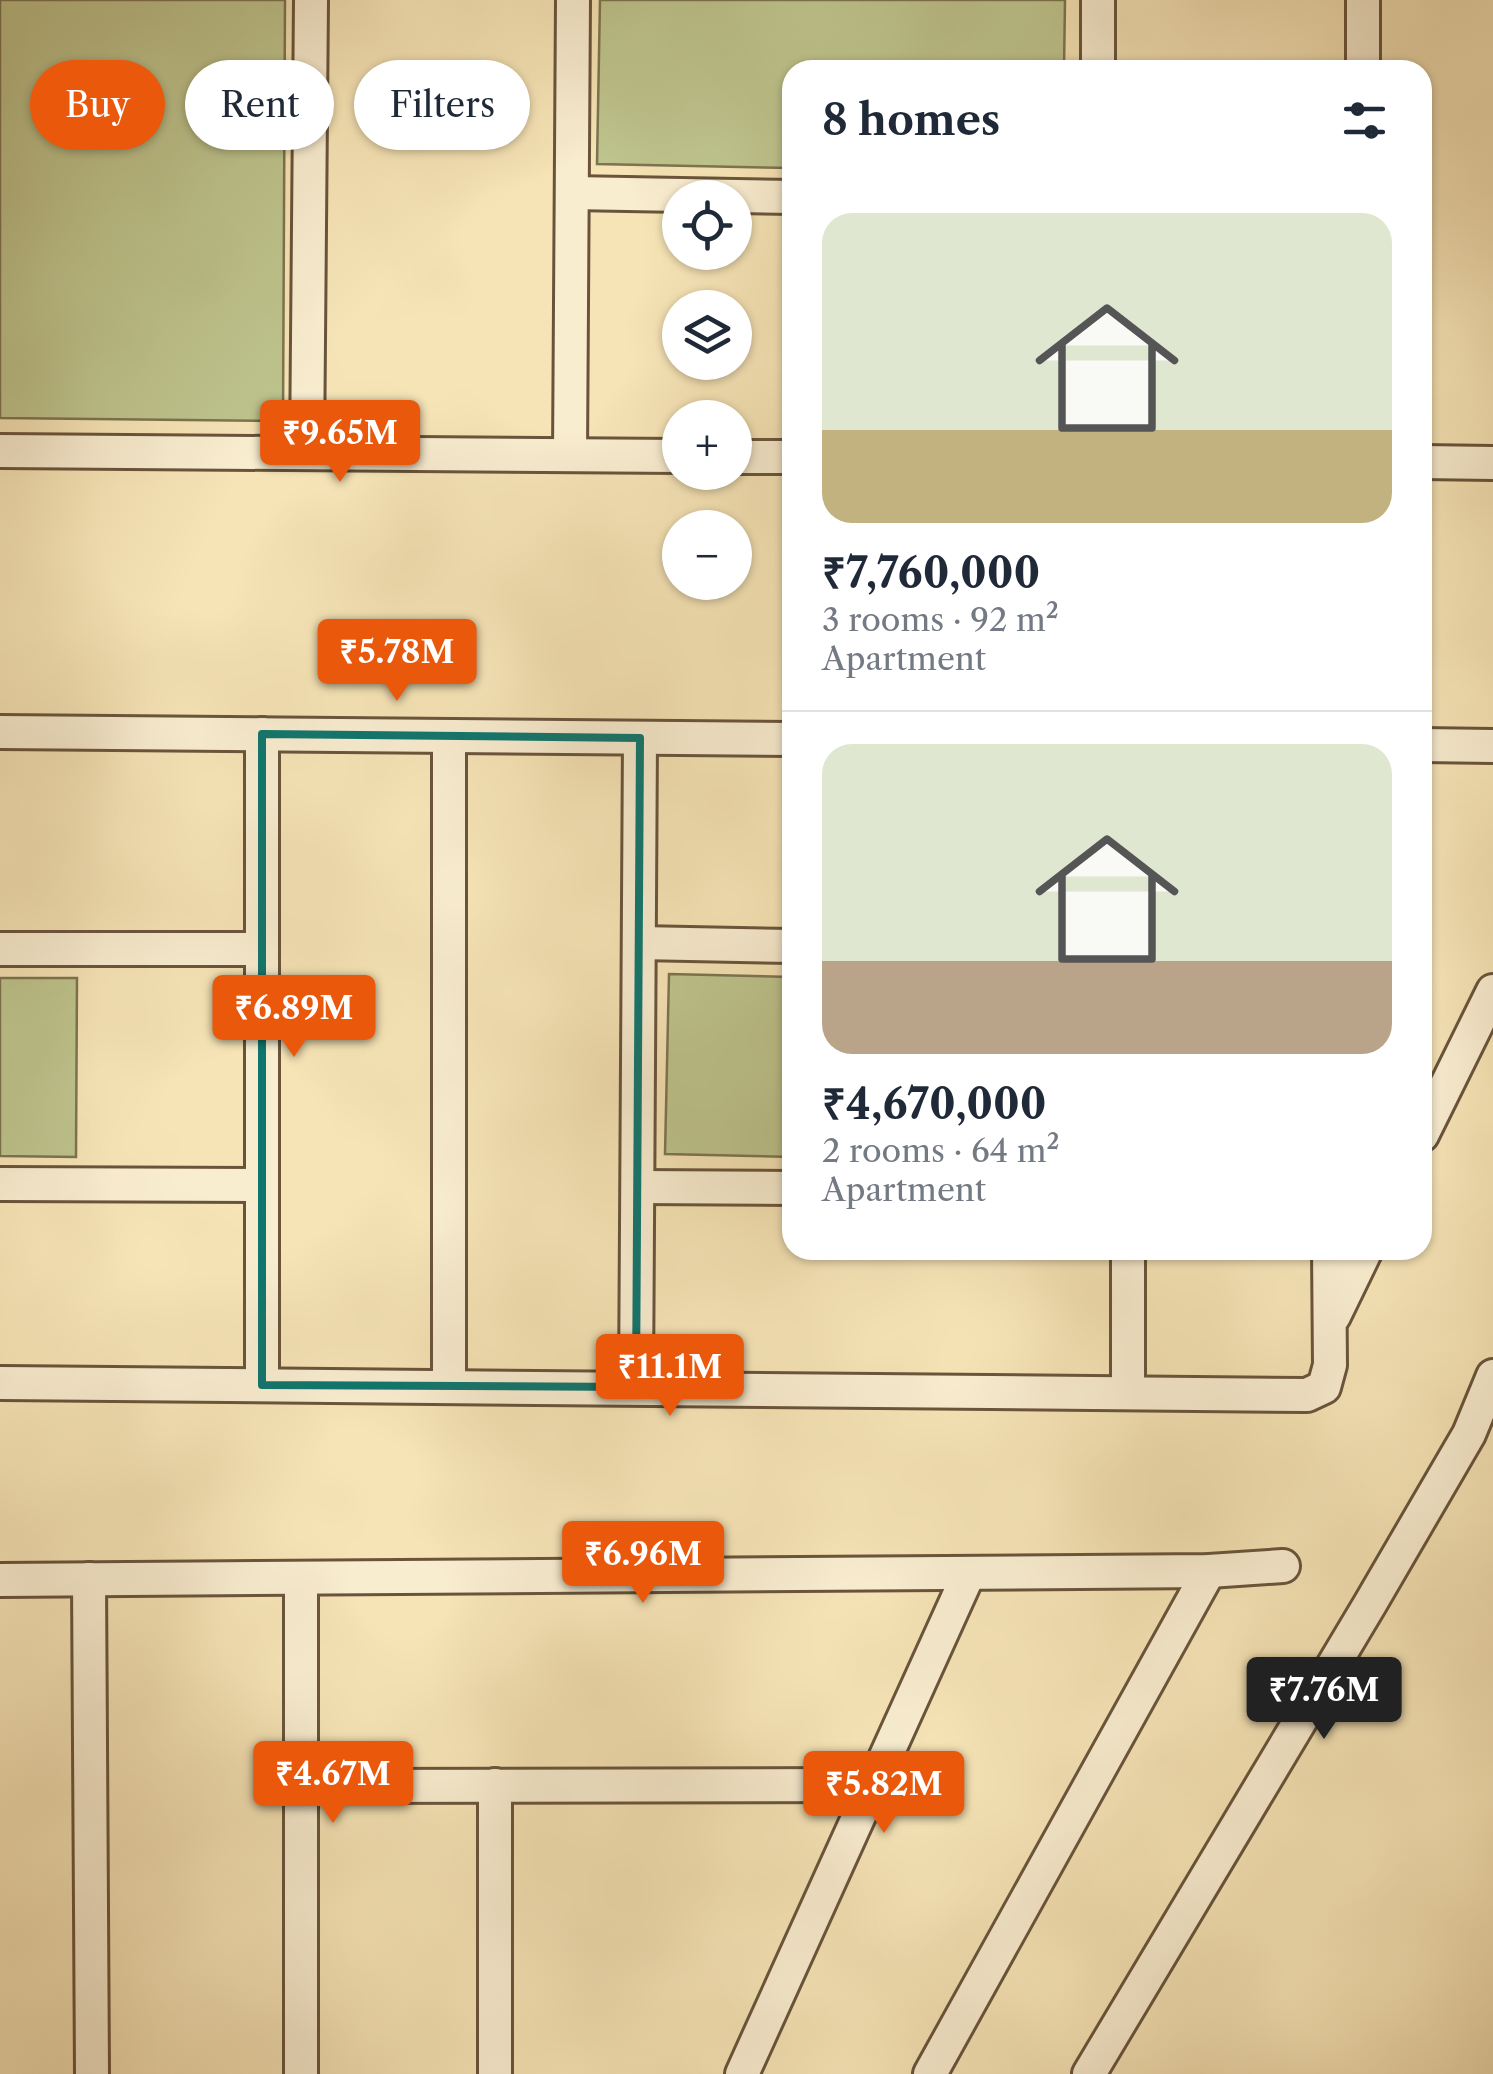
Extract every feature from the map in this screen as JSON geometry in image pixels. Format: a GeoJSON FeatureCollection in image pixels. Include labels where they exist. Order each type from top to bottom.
{"type":"FeatureCollection","features":[{"type":"Feature","properties":{"kind":"street"},"geometry":{"type":"LineString","coordinates":[[307,453],[311,0]]}},
{"type":"Feature","properties":{"kind":"street"},"geometry":{"type":"LineString","coordinates":[[570,456],[573,0]]}},
{"type":"Feature","properties":{"kind":"street"},"geometry":{"type":"LineString","coordinates":[[1098,0],[1098,60]]}},
{"type":"Feature","properties":{"kind":"street"},"geometry":{"type":"LineString","coordinates":[[1363,0],[1363,60]]}},
{"type":"Feature","properties":{"kind":"street"},"geometry":{"type":"LineString","coordinates":[[572,194],[782,196]]}},
{"type":"Feature","properties":{"kind":"street"},"geometry":{"type":"LineString","coordinates":[[0,451],[662,456]]}},
{"type":"Feature","properties":{"kind":"street"},"geometry":{"type":"LineString","coordinates":[[752,456],[782,457]]}},
{"type":"Feature","properties":{"kind":"street"},"geometry":{"type":"LineString","coordinates":[[1432,462],[1493,463]]}},
{"type":"Feature","properties":{"kind":"street"},"geometry":{"type":"LineString","coordinates":[[0,732],[782,740]]}},
{"type":"Feature","properties":{"kind":"street"},"geometry":{"type":"LineString","coordinates":[[262,734],[262,1385]]}},
{"type":"Feature","properties":{"kind":"street"},"geometry":{"type":"LineString","coordinates":[[448,736],[448,1386]]}},
{"type":"Feature","properties":{"kind":"street"},"geometry":{"type":"LineString","coordinates":[[636,1388],[640,738]]}},
{"type":"Feature","properties":{"kind":"street"},"geometry":{"type":"LineString","coordinates":[[1432,745],[1493,746]]}},
{"type":"Feature","properties":{"kind":"street"},"geometry":{"type":"LineString","coordinates":[[638,943],[782,946]]}},
{"type":"Feature","properties":{"kind":"street"},"geometry":{"type":"LineString","coordinates":[[0,949],[262,950]]}},
{"type":"Feature","properties":{"kind":"street"},"geometry":{"type":"LineString","coordinates":[[1432,1115],[1493,991]]}},
{"type":"Feature","properties":{"kind":"street"},"geometry":{"type":"LineString","coordinates":[[0,1184],[262,1185]]}},
{"type":"Feature","properties":{"kind":"street"},"geometry":{"type":"LineString","coordinates":[[638,1186],[782,1188]]}},
{"type":"Feature","properties":{"kind":"street"},"geometry":{"type":"LineString","coordinates":[[1128,1260],[1128,1390]]}},
{"type":"Feature","properties":{"kind":"street"},"geometry":{"type":"LineString","coordinates":[[0,1383],[1128,1390],[1307,1395],[1324,1387],[1330,1365],[1328,1260]]}},
{"type":"Feature","properties":{"kind":"street"},"geometry":{"type":"LineString","coordinates":[[1330,1324],[1361,1260]]}},
{"type":"Feature","properties":{"kind":"street"},"geometry":{"type":"LineString","coordinates":[[1089,2074],[1469,1434],[1493,1376]]}},
{"type":"Feature","properties":{"kind":"street"},"geometry":{"type":"LineString","coordinates":[[0,1580],[1209,1571],[1282,1566]]}},
{"type":"Feature","properties":{"kind":"street"},"geometry":{"type":"LineString","coordinates":[[930,2074],[1209,1571]]}},
{"type":"Feature","properties":{"kind":"street"},"geometry":{"type":"LineString","coordinates":[[742,2074],[969,1573]]}},
{"type":"Feature","properties":{"kind":"street"},"geometry":{"type":"LineString","coordinates":[[301,1578],[301,2074]]}},
{"type":"Feature","properties":{"kind":"street"},"geometry":{"type":"LineString","coordinates":[[89,1579],[92,2074]]}},
{"type":"Feature","properties":{"kind":"street"},"geometry":{"type":"LineString","coordinates":[[495,1785],[495,2074]]}},
{"type":"Feature","properties":{"kind":"street"},"geometry":{"type":"LineString","coordinates":[[301,1786],[873,1785]]}},
{"type":"Feature","properties":{"kind":"highlighted area"},"geometry":{"type":"Polygon","coordinates":[[[262,734],[640,738],[636,1387],[262,1385],[262,734]]]}},
{"type":"Feature","properties":{"kind":"green space"},"geometry":{"type":"Polygon","coordinates":[[[0,0],[285,0],[285,60],[185,60],[185,150],[284,150],[283,421],[0,418],[0,0]]]}},
{"type":"Feature","properties":{"kind":"green space"},"geometry":{"type":"Polygon","coordinates":[[[600,0],[1065,0],[1064,60],[782,60],[782,168],[597,164],[600,0]]]}},
{"type":"Feature","properties":{"kind":"green space"},"geometry":{"type":"Polygon","coordinates":[[[669,974],[782,977],[782,1157],[665,1154],[669,974]]]}},
{"type":"Feature","properties":{"kind":"green space"},"geometry":{"type":"Polygon","coordinates":[[[0,978],[77,978],[76,1157],[0,1156],[0,978]]]}}]}
